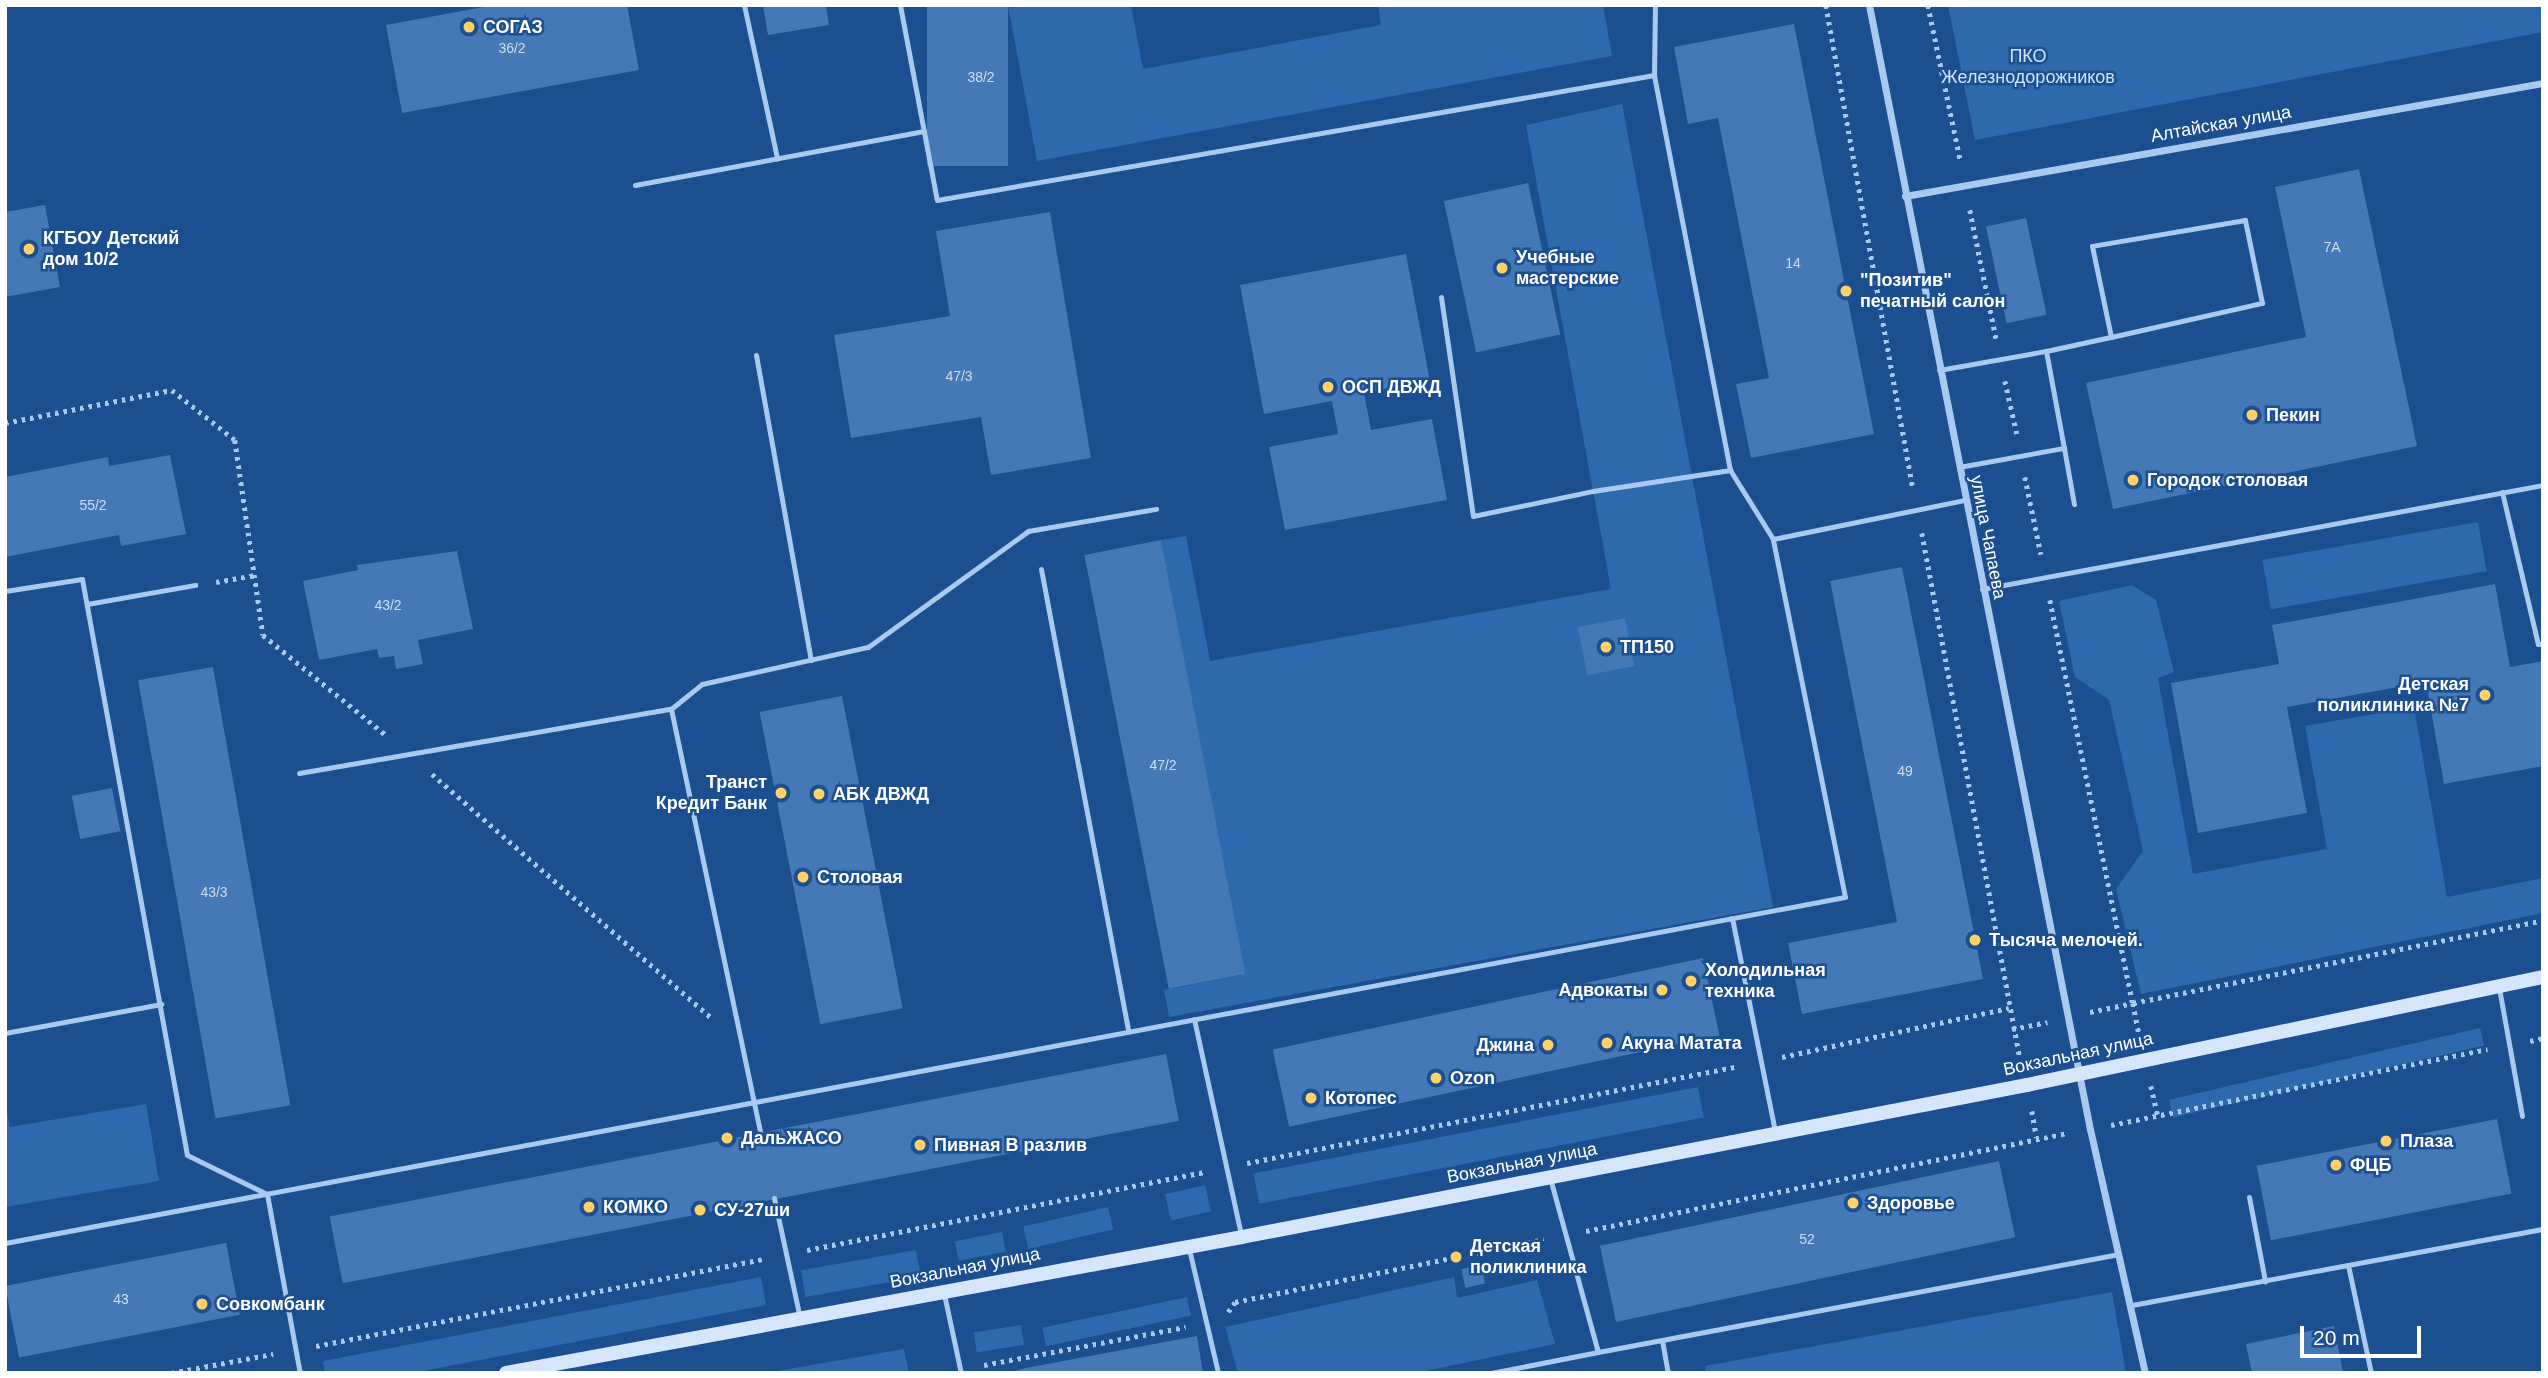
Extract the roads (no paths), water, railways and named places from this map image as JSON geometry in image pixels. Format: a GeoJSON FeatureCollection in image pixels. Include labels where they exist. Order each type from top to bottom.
{"type":"FeatureCollection","features":[{"type":"Feature","properties":{"kind":"main road","name":"Вокзальная улица"},"geometry":{"type":"LineString","coordinates":[[506,1373],[542,1369],[800,1318],[1242,1237],[2027,1085],[2543,977]]}},
{"type":"Feature","properties":{"kind":"street","name":"улица Чапаева"},"geometry":{"type":"LineString","coordinates":[[1869,5],[2090,1129],[2146,1373]]}},
{"type":"Feature","properties":{"kind":"street","name":"Алтайская улица"},"geometry":{"type":"LineString","coordinates":[[1905,196],[2543,83]]}},
{"type":"Feature","properties":{"kind":"lane"},"geometry":{"type":"LineString","coordinates":[[744,5],[777,158]]}},
{"type":"Feature","properties":{"kind":"lane"},"geometry":{"type":"LineString","coordinates":[[900,5],[937,200],[1654,75]]}},
{"type":"Feature","properties":{"kind":"lane"},"geometry":{"type":"LineString","coordinates":[[5,1243],[1844,897],[1773,539],[1730,470],[1654,75],[1655,5]]}},
{"type":"Feature","properties":{"kind":"lane"},"geometry":{"type":"LineString","coordinates":[[635,185],[924,131]]}},
{"type":"Feature","properties":{"kind":"lane"},"geometry":{"type":"LineString","coordinates":[[1940,370],[2046,351],[2111,337],[2262,303],[2245,220],[2092,246],[2111,337]]}},
{"type":"Feature","properties":{"kind":"lane"},"geometry":{"type":"LineString","coordinates":[[1441,297],[1473,516],[1593,491],[1730,470]]}},
{"type":"Feature","properties":{"kind":"lane"},"geometry":{"type":"LineString","coordinates":[[2046,351],[2074,504]]}},
{"type":"Feature","properties":{"kind":"lane"},"geometry":{"type":"LineString","coordinates":[[756,355],[811,660]]}},
{"type":"Feature","properties":{"kind":"lane"},"geometry":{"type":"LineString","coordinates":[[1959,467],[2064,448]]}},
{"type":"Feature","properties":{"kind":"lane"},"geometry":{"type":"LineString","coordinates":[[1982,589],[2543,485]]}},
{"type":"Feature","properties":{"kind":"lane"},"geometry":{"type":"LineString","coordinates":[[2502,492],[2538,644],[2543,644]]}},
{"type":"Feature","properties":{"kind":"lane"},"geometry":{"type":"LineString","coordinates":[[1773,539],[1965,500]]}},
{"type":"Feature","properties":{"kind":"lane"},"geometry":{"type":"LineString","coordinates":[[299,773],[671,709],[702,684],[868,647],[1028,531],[1156,509]]}},
{"type":"Feature","properties":{"kind":"lane"},"geometry":{"type":"LineString","coordinates":[[1041,569],[1128,1031]]}},
{"type":"Feature","properties":{"kind":"lane"},"geometry":{"type":"LineString","coordinates":[[5,591],[82,579],[187,1155],[267,1194]]}},
{"type":"Feature","properties":{"kind":"lane"},"geometry":{"type":"LineString","coordinates":[[87,604],[195,585]]}},
{"type":"Feature","properties":{"kind":"lane"},"geometry":{"type":"LineString","coordinates":[[671,709],[761,1131]]}},
{"type":"Feature","properties":{"kind":"lane"},"geometry":{"type":"LineString","coordinates":[[1732,918],[1775,1132]]}},
{"type":"Feature","properties":{"kind":"lane"},"geometry":{"type":"LineString","coordinates":[[2499,986],[2522,1116]]}},
{"type":"Feature","properties":{"kind":"lane"},"geometry":{"type":"LineString","coordinates":[[5,1033],[161,1004]]}},
{"type":"Feature","properties":{"kind":"lane"},"geometry":{"type":"LineString","coordinates":[[1194,1019],[1242,1237]]}},
{"type":"Feature","properties":{"kind":"lane"},"geometry":{"type":"LineString","coordinates":[[1549,1177],[1598,1352]]}},
{"type":"Feature","properties":{"kind":"lane"},"geometry":{"type":"LineString","coordinates":[[267,1194],[300,1373]]}},
{"type":"Feature","properties":{"kind":"lane"},"geometry":{"type":"LineString","coordinates":[[2249,1197],[2265,1281]]}},
{"type":"Feature","properties":{"kind":"lane"},"geometry":{"type":"LineString","coordinates":[[774,1198],[800,1318]]}},
{"type":"Feature","properties":{"kind":"lane"},"geometry":{"type":"LineString","coordinates":[[2132,1305],[2543,1229]]}},
{"type":"Feature","properties":{"kind":"lane"},"geometry":{"type":"LineString","coordinates":[[1188,1246],[1218,1373]]}},
{"type":"Feature","properties":{"kind":"lane"},"geometry":{"type":"LineString","coordinates":[[1491,1373],[2119,1254]]}},
{"type":"Feature","properties":{"kind":"lane"},"geometry":{"type":"LineString","coordinates":[[2348,1265],[2371,1373]]}},
{"type":"Feature","properties":{"kind":"lane"},"geometry":{"type":"LineString","coordinates":[[943,1292],[961,1371]]}},
{"type":"Feature","properties":{"kind":"lane"},"geometry":{"type":"LineString","coordinates":[[1662,1340],[1668,1373]]}},
{"type":"Feature","properties":{"kind":"place","name":"СОГАЗ"},"geometry":{"type":"Point","coordinates":[469,27]}},
{"type":"Feature","properties":{"kind":"place","name":"КГБОУ Детский дом 10/2"},"geometry":{"type":"Point","coordinates":[29,249]}},
{"type":"Feature","properties":{"kind":"place","name":"Учебные мастерские"},"geometry":{"type":"Point","coordinates":[1502,268]}},
{"type":"Feature","properties":{"kind":"place","name":"\"Позитив\" печатный салон"},"geometry":{"type":"Point","coordinates":[1846,291]}},
{"type":"Feature","properties":{"kind":"place","name":"ОСП ДВЖД"},"geometry":{"type":"Point","coordinates":[1328,387]}},
{"type":"Feature","properties":{"kind":"place","name":"Пекин"},"geometry":{"type":"Point","coordinates":[2252,415]}},
{"type":"Feature","properties":{"kind":"place","name":"Городок столовая"},"geometry":{"type":"Point","coordinates":[2133,480]}},
{"type":"Feature","properties":{"kind":"place","name":"ТП150"},"geometry":{"type":"Point","coordinates":[1606,647]}},
{"type":"Feature","properties":{"kind":"place","name":"Детская поликлиника №7"},"geometry":{"type":"Point","coordinates":[2485,695]}},
{"type":"Feature","properties":{"kind":"place","name":"Транст Кредит Банк"},"geometry":{"type":"Point","coordinates":[781,793]}},
{"type":"Feature","properties":{"kind":"place","name":"АБК ДВЖД"},"geometry":{"type":"Point","coordinates":[819,794]}},
{"type":"Feature","properties":{"kind":"place","name":"Столовая"},"geometry":{"type":"Point","coordinates":[803,877]}},
{"type":"Feature","properties":{"kind":"place","name":"Тысяча мелочей."},"geometry":{"type":"Point","coordinates":[1975,940]}},
{"type":"Feature","properties":{"kind":"place","name":"Холодильная техника"},"geometry":{"type":"Point","coordinates":[1691,981]}},
{"type":"Feature","properties":{"kind":"place","name":"Адвокаты"},"geometry":{"type":"Point","coordinates":[1662,990]}},
{"type":"Feature","properties":{"kind":"place","name":"Акуна Матата"},"geometry":{"type":"Point","coordinates":[1607,1043]}},
{"type":"Feature","properties":{"kind":"place","name":"Джина"},"geometry":{"type":"Point","coordinates":[1548,1045]}},
{"type":"Feature","properties":{"kind":"place","name":"Ozon"},"geometry":{"type":"Point","coordinates":[1436,1078]}},
{"type":"Feature","properties":{"kind":"place","name":"Котопес"},"geometry":{"type":"Point","coordinates":[1311,1098]}},
{"type":"Feature","properties":{"kind":"place","name":"ДальЖАСО"},"geometry":{"type":"Point","coordinates":[727,1138]}},
{"type":"Feature","properties":{"kind":"place","name":"Плаза"},"geometry":{"type":"Point","coordinates":[2386,1141]}},
{"type":"Feature","properties":{"kind":"place","name":"Пивная В разлив"},"geometry":{"type":"Point","coordinates":[920,1145]}},
{"type":"Feature","properties":{"kind":"place","name":"ФЦБ"},"geometry":{"type":"Point","coordinates":[2336,1165]}},
{"type":"Feature","properties":{"kind":"place","name":"Здоровье"},"geometry":{"type":"Point","coordinates":[1853,1203]}},
{"type":"Feature","properties":{"kind":"place","name":"КОМКО"},"geometry":{"type":"Point","coordinates":[589,1207]}},
{"type":"Feature","properties":{"kind":"place","name":"СУ-27ши"},"geometry":{"type":"Point","coordinates":[700,1210]}},
{"type":"Feature","properties":{"kind":"place","name":"Детская поликлиника"},"geometry":{"type":"Point","coordinates":[1456,1257]}},
{"type":"Feature","properties":{"kind":"place","name":"Совкомбанк"},"geometry":{"type":"Point","coordinates":[202,1304]}},
{"type":"Feature","properties":{"kind":"park label","name":"ПКО Железнодорожников"},"geometry":{"type":"Point","coordinates":[2028,67]}}]}
